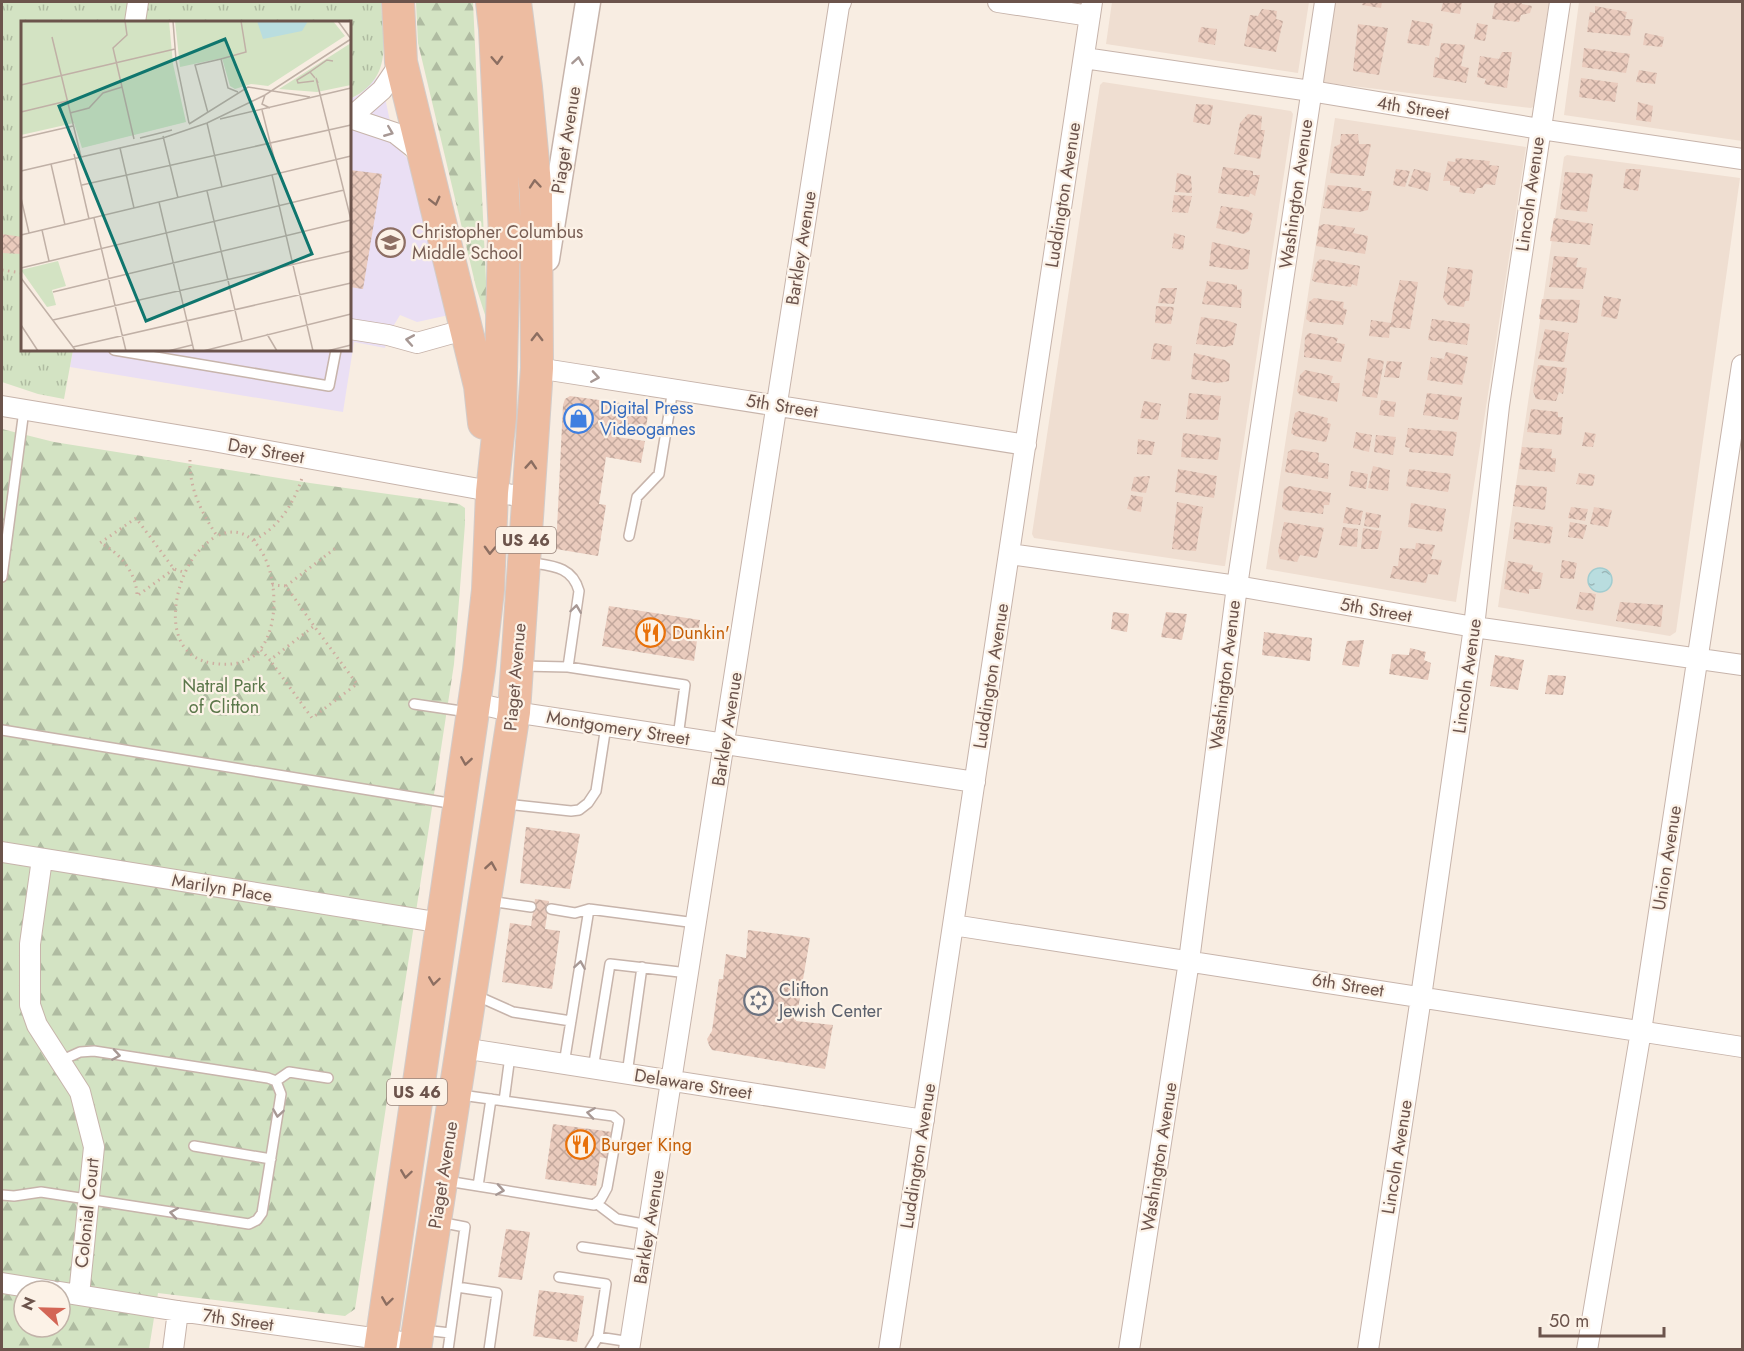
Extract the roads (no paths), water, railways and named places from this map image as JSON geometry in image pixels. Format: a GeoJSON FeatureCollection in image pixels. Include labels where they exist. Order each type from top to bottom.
{"type":"FeatureCollection","features":[{"type":"Feature","properties":{"kind":"highway"},"geometry":{"type":"LineString","coordinates":[[398,2],[401,62],[480,386],[492,492]]}},
{"type":"Feature","properties":{"kind":"highway"},"geometry":{"type":"LineString","coordinates":[[401,62],[412,33],[410,2]]}},
{"type":"Feature","properties":{"kind":"highway","name":"US 46"},"geometry":{"type":"LineString","coordinates":[[492,2],[504,234]]}},
{"type":"Feature","properties":{"kind":"highway","name":"US 46"},"geometry":{"type":"LineString","coordinates":[[515,2],[536,195],[537,305]]}},
{"type":"Feature","properties":{"kind":"highway"},"geometry":{"type":"LineString","coordinates":[[504,234],[513,339],[517,358],[526,366],[537,368]]}},
{"type":"Feature","properties":{"kind":"highway","name":"Piaget Avenue"},"geometry":{"type":"LineString","coordinates":[[381,1345],[474,708],[488,590],[492,492],[500,417],[504,234]]}},
{"type":"Feature","properties":{"kind":"highway","name":"Piaget Avenue"},"geometry":{"type":"LineString","coordinates":[[417,1341],[514,712],[537,368],[537,305]]}},
{"type":"Feature","properties":{"kind":"street"},"geometry":{"type":"LineString","coordinates":[[135,21],[138,2]]}},
{"type":"Feature","properties":{"kind":"street","name":"Piaget Avenue"},"geometry":{"type":"LineString","coordinates":[[537,305],[547,257],[588,2]]}},
{"type":"Feature","properties":{"kind":"street","name":"Barkley Avenue"},"geometry":{"type":"LineString","coordinates":[[630,1346],[841,2]]}},
{"type":"Feature","properties":{"kind":"street"},"geometry":{"type":"LineString","coordinates":[[998,2],[1091,9]]}},
{"type":"Feature","properties":{"kind":"street","name":"Washington Avenue"},"geometry":{"type":"LineString","coordinates":[[1129,1350],[1189,961],[1237,586],[1325,2]]}},
{"type":"Feature","properties":{"kind":"street","name":"Lincoln Avenue"},"geometry":{"type":"LineString","coordinates":[[1368,1350],[1474,627],[1499,406],[1560,2]]}},
{"type":"Feature","properties":{"kind":"street","name":"Luddington Avenue"},"geometry":{"type":"LineString","coordinates":[[889,1350],[1091,9]]}},
{"type":"Feature","properties":{"kind":"street","name":"4th Street"},"geometry":{"type":"LineString","coordinates":[[1084,58],[1743,159]]}},
{"type":"Feature","properties":{"kind":"street"},"geometry":{"type":"LineString","coordinates":[[351,117],[382,90],[401,62]]}},
{"type":"Feature","properties":{"kind":"street"},"geometry":{"type":"LineString","coordinates":[[351,118],[395,133],[423,155]]}},
{"type":"Feature","properties":{"kind":"street"},"geometry":{"type":"LineString","coordinates":[[351,328],[417,343],[467,329]]}},
{"type":"Feature","properties":{"kind":"street","name":"Union Avenue"},"geometry":{"type":"LineString","coordinates":[[1587,1350],[1641,1031],[1743,365]]}},
{"type":"Feature","properties":{"kind":"street","name":"5th Street"},"geometry":{"type":"LineString","coordinates":[[537,368],[1026,445]]}},
{"type":"Feature","properties":{"kind":"street","name":"Day Street"},"geometry":{"type":"LineString","coordinates":[[2,406],[213,441],[529,498]]}},
{"type":"Feature","properties":{"kind":"street","name":"5th Street"},"geometry":{"type":"LineString","coordinates":[[1010,554],[1237,586],[1474,627],[1743,665]]}},
{"type":"Feature","properties":{"kind":"street","name":"Montgomery Street"},"geometry":{"type":"LineString","coordinates":[[474,708],[514,712],[975,782]]}},
{"type":"Feature","properties":{"kind":"street","name":"Marilyn Place"},"geometry":{"type":"LineString","coordinates":[[2,852],[442,923]]}},
{"type":"Feature","properties":{"kind":"street","name":"Colonial Court"},"geometry":{"type":"LineString","coordinates":[[42,859],[30,944],[30,1005],[37,1025],[80,1092],[94,1147],[88,1200],[72,1279]]}},
{"type":"Feature","properties":{"kind":"street","name":"6th Street"},"geometry":{"type":"LineString","coordinates":[[953,925],[1743,1047]]}},
{"type":"Feature","properties":{"kind":"street","name":"Delaware Street"},"geometry":{"type":"LineString","coordinates":[[462,1048],[924,1120]]}},
{"type":"Feature","properties":{"kind":"street","name":"7th Street"},"geometry":{"type":"LineString","coordinates":[[72,1294],[381,1345],[417,1341]]}},
{"type":"Feature","properties":{"kind":"street"},"geometry":{"type":"LineString","coordinates":[[172,1350],[178,1311]]}},
{"type":"Feature","properties":{"kind":"lane"},"geometry":{"type":"LineString","coordinates":[[120,351],[329,386],[336,351]]}},
{"type":"Feature","properties":{"kind":"lane"},"geometry":{"type":"LineString","coordinates":[[629,536],[637,497],[659,474],[673,389]]}},
{"type":"Feature","properties":{"kind":"lane"},"geometry":{"type":"LineString","coordinates":[[2,577],[24,410]]}},
{"type":"Feature","properties":{"kind":"lane"},"geometry":{"type":"LineString","coordinates":[[525,562],[562,569],[577,583],[579,591],[568,667]]}},
{"type":"Feature","properties":{"kind":"lane"},"geometry":{"type":"LineString","coordinates":[[517,665],[568,667],[685,686],[678,737]]}},
{"type":"Feature","properties":{"kind":"lane"},"geometry":{"type":"LineString","coordinates":[[414,704],[474,708]]}},
{"type":"Feature","properties":{"kind":"lane"},"geometry":{"type":"LineString","coordinates":[[500,804],[579,810],[588,803],[596,791],[606,726]]}},
{"type":"Feature","properties":{"kind":"lane"},"geometry":{"type":"LineString","coordinates":[[2,730],[459,805]]}},
{"type":"Feature","properties":{"kind":"lane"},"geometry":{"type":"LineString","coordinates":[[485,901],[531,907]]}},
{"type":"Feature","properties":{"kind":"lane"},"geometry":{"type":"LineString","coordinates":[[551,909],[575,913],[589,909],[696,922]]}},
{"type":"Feature","properties":{"kind":"lane"},"geometry":{"type":"LineString","coordinates":[[564,1064],[589,909]]}},
{"type":"Feature","properties":{"kind":"lane"},"geometry":{"type":"LineString","coordinates":[[593,1069],[610,964],[688,973]]}},
{"type":"Feature","properties":{"kind":"lane"},"geometry":{"type":"LineString","coordinates":[[627,1074],[642,968]]}},
{"type":"Feature","properties":{"kind":"lane"},"geometry":{"type":"LineString","coordinates":[[471,993],[513,1012],[571,1021]]}},
{"type":"Feature","properties":{"kind":"lane"},"geometry":{"type":"LineString","coordinates":[[2,1195],[14,1197],[40,1192],[249,1224],[257,1220],[262,1213],[281,1094],[276,1081],[94,1051],[80,1052],[60,1061]]}},
{"type":"Feature","properties":{"kind":"lane"},"geometry":{"type":"LineString","coordinates":[[504,1101],[510,1056]]}},
{"type":"Feature","properties":{"kind":"lane"},"geometry":{"type":"LineString","coordinates":[[276,1081],[289,1072],[328,1078]]}},
{"type":"Feature","properties":{"kind":"lane"},"geometry":{"type":"LineString","coordinates":[[442,1180],[594,1205],[607,1188],[620,1121],[613,1116],[455,1095]]}},
{"type":"Feature","properties":{"kind":"lane"},"geometry":{"type":"LineString","coordinates":[[478,1186],[491,1099]]}},
{"type":"Feature","properties":{"kind":"lane"},"geometry":{"type":"LineString","coordinates":[[194,1146],[271,1159]]}},
{"type":"Feature","properties":{"kind":"lane"},"geometry":{"type":"LineString","coordinates":[[596,1203],[617,1219],[649,1225]]}},
{"type":"Feature","properties":{"kind":"lane"},"geometry":{"type":"LineString","coordinates":[[436,1222],[465,1227],[457,1287],[459,1309],[448,1350]]}},
{"type":"Feature","properties":{"kind":"lane"},"geometry":{"type":"LineString","coordinates":[[582,1247],[644,1256]]}},
{"type":"Feature","properties":{"kind":"lane"},"geometry":{"type":"LineString","coordinates":[[559,1277],[606,1284],[598,1337],[590,1350]]}},
{"type":"Feature","properties":{"kind":"lane"},"geometry":{"type":"LineString","coordinates":[[457,1287],[497,1293],[488,1332],[489,1350]]}},
{"type":"Feature","properties":{"kind":"lane"},"geometry":{"type":"LineString","coordinates":[[417,1341],[454,1329]]}},
{"type":"Feature","properties":{"kind":"lane"},"geometry":{"type":"LineString","coordinates":[[598,1337],[630,1346]]}},
{"type":"Feature","properties":{"kind":"water"},"geometry":{"type":"Polygon","coordinates":[[[1600,568],[1608,572],[1612,580],[1608,588],[1600,592],[1592,588],[1588,580],[1592,572],[1600,568]]]}},
{"type":"Feature","properties":{"kind":"place","name":"Christopher Columbus Middle School"},"geometry":{"type":"Point","coordinates":[391,242]}},
{"type":"Feature","properties":{"kind":"place","name":"Digital Press Videogames"},"geometry":{"type":"Point","coordinates":[579,418]}},
{"type":"Feature","properties":{"kind":"place","name":"Dunkin'"},"geometry":{"type":"Point","coordinates":[651,633]}},
{"type":"Feature","properties":{"kind":"place","name":"Clifton Jewish Center"},"geometry":{"type":"Point","coordinates":[758,1000]}},
{"type":"Feature","properties":{"kind":"place","name":"Burger King"},"geometry":{"type":"Point","coordinates":[580,1145]}},
{"type":"Feature","properties":{"kind":"park label","name":"Natral Park of Clifton"},"geometry":{"type":"Point","coordinates":[224,696]}}]}
